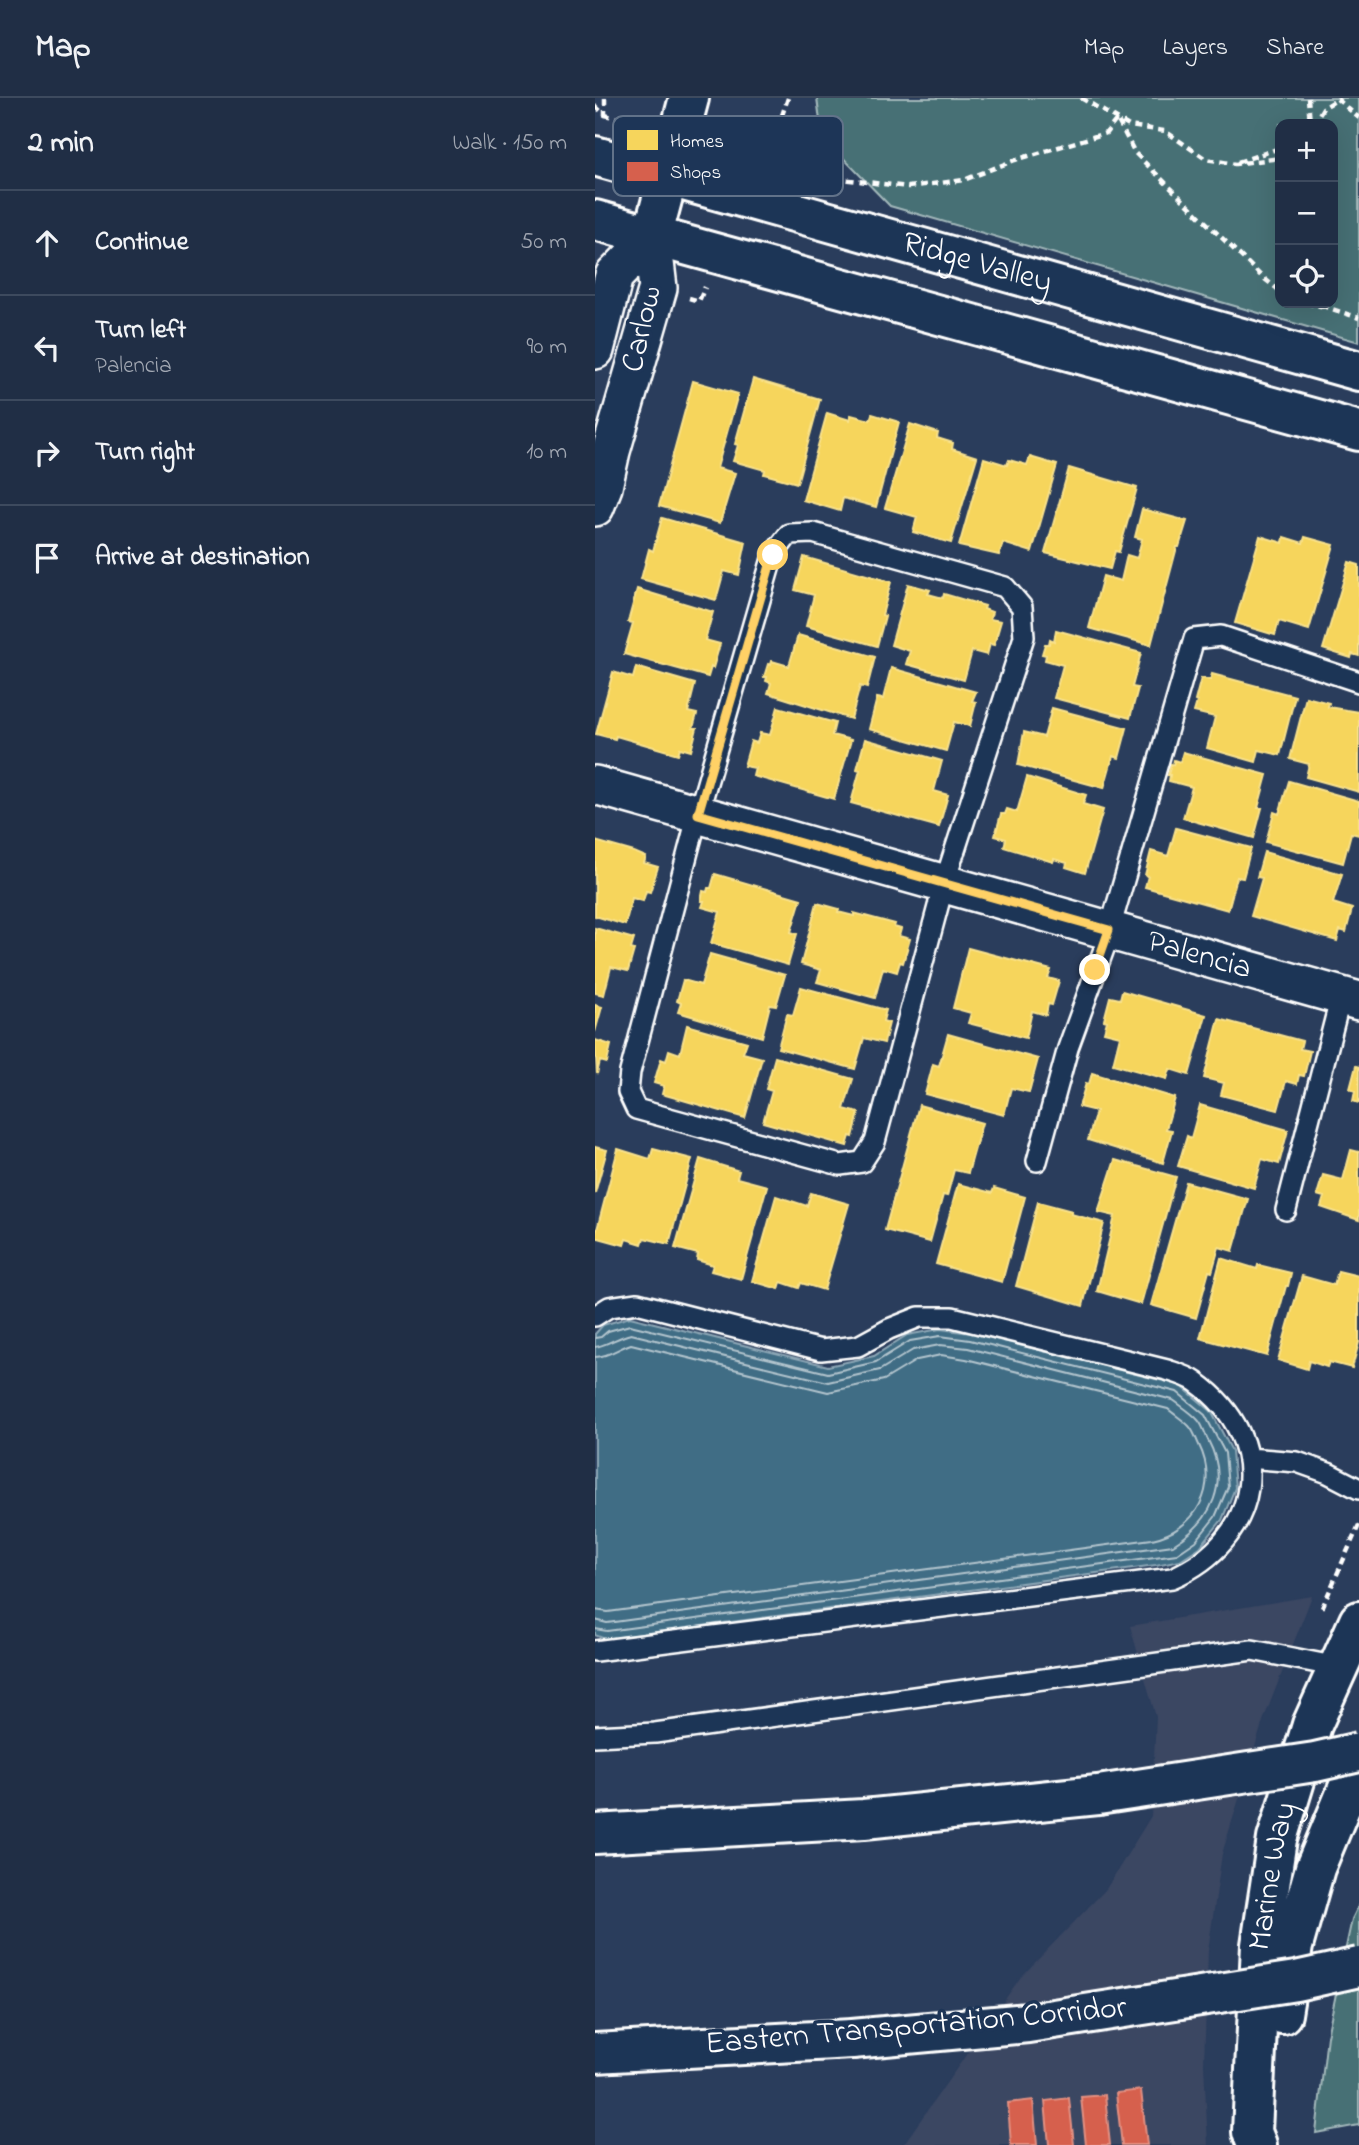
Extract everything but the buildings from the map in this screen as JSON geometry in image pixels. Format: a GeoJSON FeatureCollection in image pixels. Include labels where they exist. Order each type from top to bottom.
{"type":"FeatureCollection","features":[{"type":"Feature","properties":{"kind":"main road"},"geometry":{"type":"LineString","coordinates":[[684,116],[689,98]]}},
{"type":"Feature","properties":{"kind":"main road","name":"Ridge Valley"},"geometry":{"type":"LineString","coordinates":[[595,156],[613,161]]}},
{"type":"Feature","properties":{"kind":"main road"},"geometry":{"type":"LineString","coordinates":[[652,237],[663,196]]}},
{"type":"Feature","properties":{"kind":"main road","name":"Ridge Valley"},"geometry":{"type":"LineString","coordinates":[[739,196],[1359,371]]}},
{"type":"Feature","properties":{"kind":"main road","name":"Ridge Valley"},"geometry":{"type":"LineString","coordinates":[[595,220],[1359,431]]}},
{"type":"Feature","properties":{"kind":"main road","name":"Marine Way"},"geometry":{"type":"LineString","coordinates":[[1257,2145],[1252,2132],[1255,2033],[1261,1945],[1277,1839],[1311,1725],[1359,1621]]}},
{"type":"Feature","properties":{"kind":"main road"},"geometry":{"type":"LineString","coordinates":[[595,1834],[864,1819],[1098,1795],[1315,1762],[1359,1752]]}},
{"type":"Feature","properties":{"kind":"main road","name":"Marine Way"},"geometry":{"type":"LineString","coordinates":[[1271,2145],[1275,2135],[1279,2037],[1293,1946],[1315,1868],[1359,1762]]}},
{"type":"Feature","properties":{"kind":"main road","name":"Eastern Transportation Corridor"},"geometry":{"type":"LineString","coordinates":[[595,2053],[852,2039],[1028,2023],[1296,1981],[1359,1967]]}},
{"type":"Feature","properties":{"kind":"street","name":"Carlow"},"geometry":{"type":"LineString","coordinates":[[595,350],[614,276],[652,237]]}},
{"type":"Feature","properties":{"kind":"street","name":"Carlow"},"geometry":{"type":"LineString","coordinates":[[595,507],[604,487],[603,448],[658,288],[652,237]]}},
{"type":"Feature","properties":{"kind":"street","name":"Palencia"},"geometry":{"type":"LineString","coordinates":[[595,785],[1350,999]]}},
{"type":"Feature","properties":{"kind":"lane"},"geometry":{"type":"LineString","coordinates":[[813,533],[1005,587],[1022,607],[1024,637],[944,884],[875,1142],[862,1162],[840,1165],[636,1109],[628,1093],[630,1072],[698,814],[773,555],[789,534],[813,533]]}},
{"type":"Feature","properties":{"kind":"lane"},"geometry":{"type":"LineString","coordinates":[[1037,1161],[1068,1048],[1109,930],[1194,639],[1221,636],[1359,682]]}},
{"type":"Feature","properties":{"kind":"lane"},"geometry":{"type":"LineString","coordinates":[[1286,1210],[1350,999]]}},
{"type":"Feature","properties":{"kind":"lane"},"geometry":{"type":"LineString","coordinates":[[595,1316],[609,1307],[637,1303],[821,1350],[858,1346],[919,1317],[952,1317],[1167,1370],[1194,1380],[1221,1404],[1239,1429],[1248,1458],[1249,1488],[1241,1513],[1221,1545],[1195,1568],[1172,1578],[595,1651]]}},
{"type":"Feature","properties":{"kind":"lane"},"geometry":{"type":"LineString","coordinates":[[1248,1458],[1297,1462],[1328,1473],[1359,1489]]}},
{"type":"Feature","properties":{"kind":"lane"},"geometry":{"type":"LineString","coordinates":[[595,1736],[668,1731],[1252,1650],[1338,1667]]}},
{"type":"Feature","properties":{"kind":"path"},"geometry":{"type":"LineString","coordinates":[[595,106],[605,115],[605,98]]}},
{"type":"Feature","properties":{"kind":"path"},"geometry":{"type":"LineString","coordinates":[[782,116],[788,98]]}},
{"type":"Feature","properties":{"kind":"path"},"geometry":{"type":"LineString","coordinates":[[1081,98],[1129,126],[1165,131],[1206,159],[1235,164],[1275,159]]}},
{"type":"Feature","properties":{"kind":"path"},"geometry":{"type":"LineString","coordinates":[[1308,98],[1310,119]]}},
{"type":"Feature","properties":{"kind":"path"},"geometry":{"type":"LineString","coordinates":[[1315,119],[1323,108],[1337,99],[1359,118]]}},
{"type":"Feature","properties":{"kind":"path"},"geometry":{"type":"LineString","coordinates":[[843,179],[908,187],[964,180],[1015,160],[1106,133],[1117,119]]}},
{"type":"Feature","properties":{"kind":"path"},"geometry":{"type":"LineString","coordinates":[[1117,119],[1135,153],[1275,287]]}},
{"type":"Feature","properties":{"kind":"path"},"geometry":{"type":"LineString","coordinates":[[1235,164],[1275,150]]}},
{"type":"Feature","properties":{"kind":"path"},"geometry":{"type":"LineString","coordinates":[[1333,308],[1359,318]]}},
{"type":"Feature","properties":{"kind":"path"},"geometry":{"type":"LineString","coordinates":[[1321,1610],[1359,1525]]}},
{"type":"Feature","properties":{"kind":"shaded area"},"geometry":{"type":"Polygon","coordinates":[[[1312,1596],[1263,1721],[1222,1854],[1208,1951],[1204,2064],[1208,2145],[903,2145],[1020,1978],[1106,1889],[1151,1816],[1156,1717],[1130,1626],[1312,1596]]]}},
{"type":"Feature","properties":{"kind":"green space"},"geometry":{"type":"Polygon","coordinates":[[[817,98],[1359,98],[1359,342],[890,206],[843,158],[843,116],[819,116],[817,98]]]}},
{"type":"Feature","properties":{"kind":"green space"},"geometry":{"type":"Polygon","coordinates":[[[1359,1905],[1359,2125],[1316,2133],[1327,2036],[1352,1919],[1359,1905]]]}},
{"type":"Feature","properties":{"kind":"water"},"geometry":{"type":"Polygon","coordinates":[[[630,1317],[828,1366],[874,1356],[907,1335],[940,1329],[971,1333],[1180,1385],[1211,1411],[1232,1451],[1235,1488],[1222,1520],[1200,1547],[1180,1560],[605,1639],[595,1635],[595,1334],[603,1325],[630,1317]]]}},
{"type":"Feature","properties":{"kind":"route"},"geometry":{"type":"LineString","coordinates":[[773,555],[698,814],[1109,930],[1095,970]]}}]}
